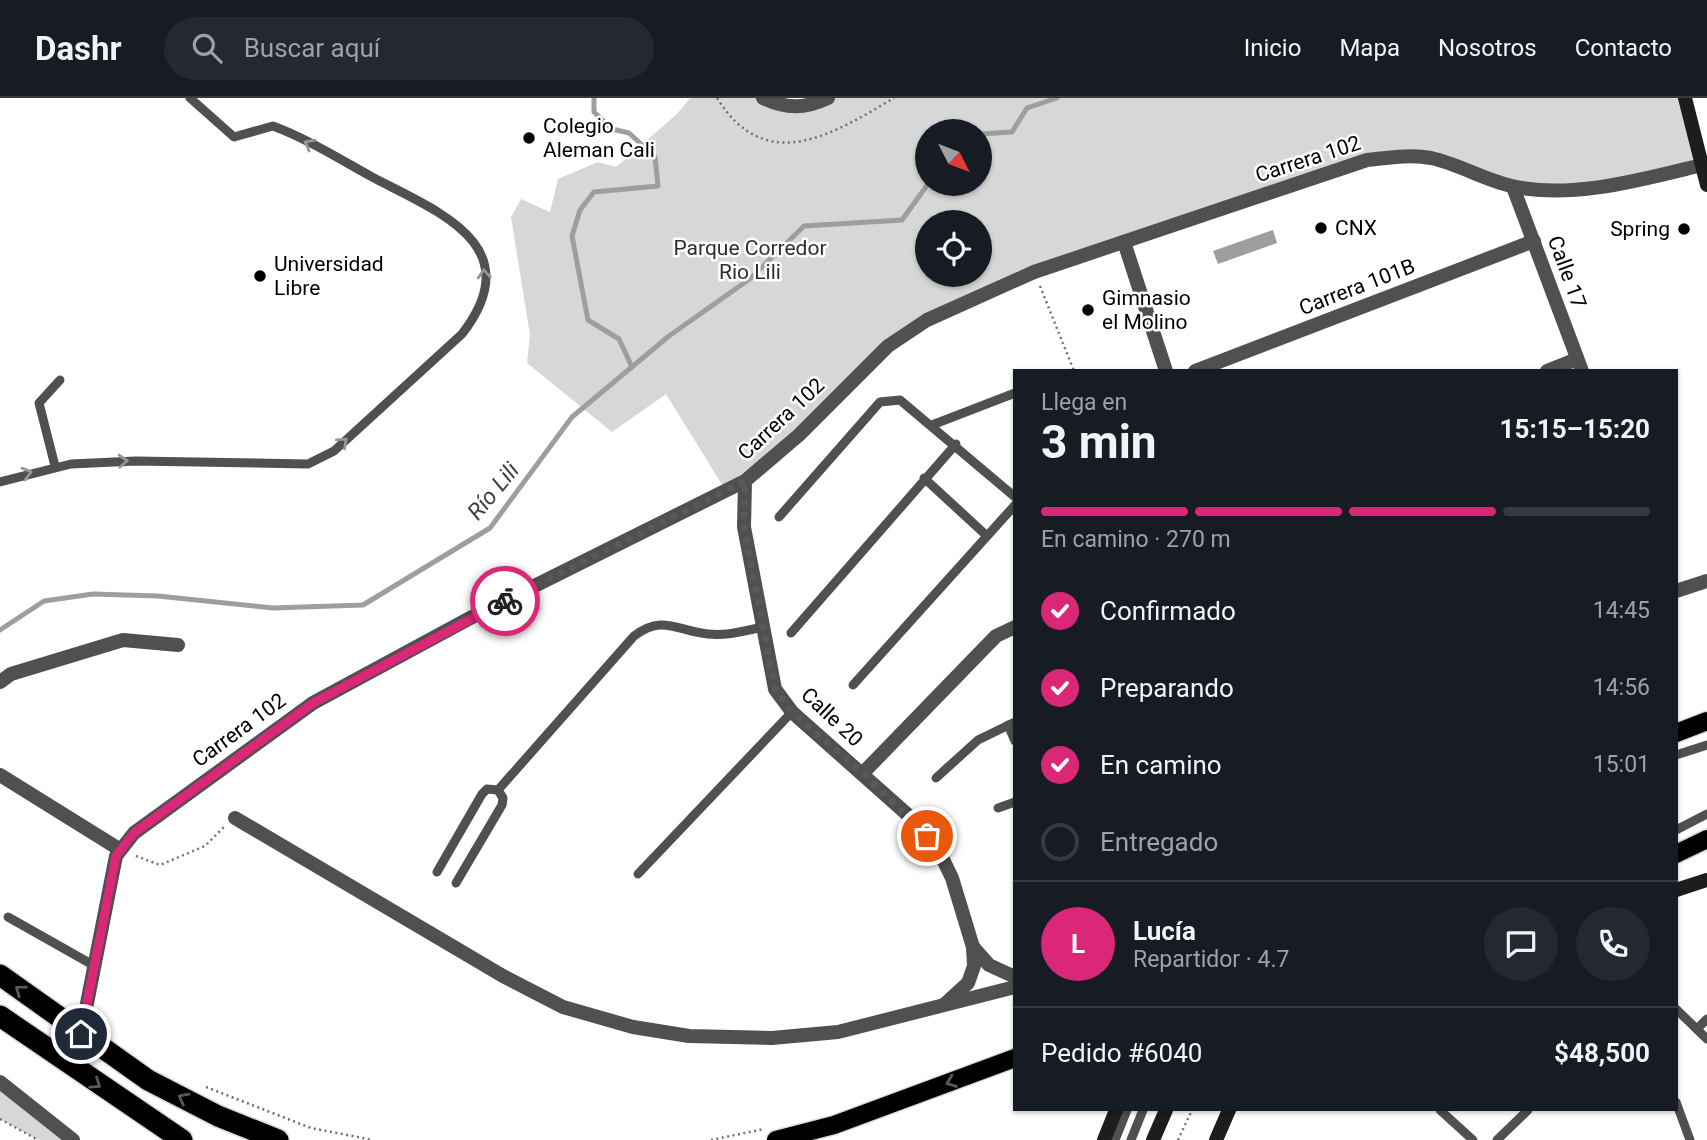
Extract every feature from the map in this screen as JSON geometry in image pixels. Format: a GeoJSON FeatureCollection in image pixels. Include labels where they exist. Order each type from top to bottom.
{"type":"FeatureCollection","features":[{"type":"Feature","properties":{"kind":"highway"},"geometry":{"type":"LineString","coordinates":[[0,975],[148,1080],[218,1116],[278,1140]]}},
{"type":"Feature","properties":{"kind":"highway"},"geometry":{"type":"LineString","coordinates":[[0,1016],[182,1140]]}},
{"type":"Feature","properties":{"kind":"main road"},"geometry":{"type":"LineString","coordinates":[[1685,98],[1707,185]]}},
{"type":"Feature","properties":{"kind":"main road"},"geometry":{"type":"LineString","coordinates":[[1678,732],[1707,721]]}},
{"type":"Feature","properties":{"kind":"main road"},"geometry":{"type":"LineString","coordinates":[[1678,853],[1707,839]]}},
{"type":"Feature","properties":{"kind":"main road"},"geometry":{"type":"LineString","coordinates":[[1678,889],[1707,880]]}},
{"type":"Feature","properties":{"kind":"main road"},"geometry":{"type":"LineString","coordinates":[[776,1140],[834,1125],[1013,1059]]}},
{"type":"Feature","properties":{"kind":"main road"},"geometry":{"type":"LineString","coordinates":[[1104,1140],[1116,1111]]}},
{"type":"Feature","properties":{"kind":"main road"},"geometry":{"type":"LineString","coordinates":[[1153,1140],[1166,1111]]}},
{"type":"Feature","properties":{"kind":"main road"},"geometry":{"type":"LineString","coordinates":[[1216,1140],[1229,1111]]}},
{"type":"Feature","properties":{"kind":"street"},"geometry":{"type":"LineString","coordinates":[[763,98],[797,108],[828,98]]}},
{"type":"Feature","properties":{"kind":"street","name":"Carrera 102"},"geometry":{"type":"LineString","coordinates":[[119,849],[134,833],[313,703],[472,617],[745,481],[799,435],[888,346],[927,320],[1034,272],[1367,160],[1401,156],[1430,158],[1513,187],[1611,187],[1702,165]]}},
{"type":"Feature","properties":{"kind":"street","name":"Calle 17"},"geometry":{"type":"LineString","coordinates":[[1513,187],[1580,365]]}},
{"type":"Feature","properties":{"kind":"street","name":"Carrera 101B"},"geometry":{"type":"LineString","coordinates":[[1200,369],[1534,241]]}},
{"type":"Feature","properties":{"kind":"street"},"geometry":{"type":"LineString","coordinates":[[1124,242],[1165,369]]}},
{"type":"Feature","properties":{"kind":"street"},"geometry":{"type":"LineString","coordinates":[[1558,369],[1580,365]]}},
{"type":"Feature","properties":{"kind":"street","name":"Calle 20"},"geometry":{"type":"LineString","coordinates":[[745,481],[744,527],[775,689],[792,712],[917,823],[938,849],[952,878],[974,947],[974,966],[968,983],[941,1007]]}},
{"type":"Feature","properties":{"kind":"street"},"geometry":{"type":"LineString","coordinates":[[1678,591],[1707,581]]}},
{"type":"Feature","properties":{"kind":"street"},"geometry":{"type":"LineString","coordinates":[[863,773],[996,636],[1013,628]]}},
{"type":"Feature","properties":{"kind":"street"},"geometry":{"type":"LineString","coordinates":[[0,682],[11,674],[123,640],[178,645]]}},
{"type":"Feature","properties":{"kind":"street"},"geometry":{"type":"LineString","coordinates":[[0,775],[119,849],[93,965],[81,1034]]}},
{"type":"Feature","properties":{"kind":"street"},"geometry":{"type":"LineString","coordinates":[[234,818],[563,1007],[633,1027],[689,1036],[772,1038],[838,1032],[1013,989]]}},
{"type":"Feature","properties":{"kind":"street"},"geometry":{"type":"LineString","coordinates":[[974,947],[989,965],[1013,976]]}},
{"type":"Feature","properties":{"kind":"street"},"geometry":{"type":"LineString","coordinates":[[0,1082],[73,1140]]}},
{"type":"Feature","properties":{"kind":"lane"},"geometry":{"type":"LineString","coordinates":[[0,482],[55,466],[136,461],[291,465],[320,460],[462,334],[477,315],[485,278],[482,258],[475,242],[449,217],[273,126],[234,136],[190,98]]}},
{"type":"Feature","properties":{"kind":"lane"},"geometry":{"type":"LineString","coordinates":[[55,466],[39,403],[60,380]]}},
{"type":"Feature","properties":{"kind":"lane"},"geometry":{"type":"LineString","coordinates":[[932,425],[1013,394]]}},
{"type":"Feature","properties":{"kind":"lane"},"geometry":{"type":"LineString","coordinates":[[779,517],[880,402],[900,400],[956,444],[1013,495]]}},
{"type":"Feature","properties":{"kind":"lane"},"geometry":{"type":"LineString","coordinates":[[791,633],[956,444]]}},
{"type":"Feature","properties":{"kind":"lane"},"geometry":{"type":"LineString","coordinates":[[924,478],[988,536]]}},
{"type":"Feature","properties":{"kind":"lane"},"geometry":{"type":"LineString","coordinates":[[852,685],[1013,507]]}},
{"type":"Feature","properties":{"kind":"lane"},"geometry":{"type":"LineString","coordinates":[[498,790],[634,636],[648,625],[677,626],[705,634],[731,635],[763,627]]}},
{"type":"Feature","properties":{"kind":"lane"},"geometry":{"type":"LineString","coordinates":[[638,874],[792,712]]}},
{"type":"Feature","properties":{"kind":"lane"},"geometry":{"type":"LineString","coordinates":[[936,778],[978,740],[1011,724]]}},
{"type":"Feature","properties":{"kind":"lane"},"geometry":{"type":"LineString","coordinates":[[1678,754],[1707,745]]}},
{"type":"Feature","properties":{"kind":"lane"},"geometry":{"type":"LineString","coordinates":[[437,872],[482,794],[487,789],[498,790]]}},
{"type":"Feature","properties":{"kind":"lane"},"geometry":{"type":"LineString","coordinates":[[456,883],[502,804],[503,798],[498,790]]}},
{"type":"Feature","properties":{"kind":"lane"},"geometry":{"type":"LineString","coordinates":[[998,808],[1013,803]]}},
{"type":"Feature","properties":{"kind":"lane"},"geometry":{"type":"LineString","coordinates":[[1678,829],[1707,814]]}},
{"type":"Feature","properties":{"kind":"lane"},"geometry":{"type":"LineString","coordinates":[[8,917],[93,965]]}},
{"type":"Feature","properties":{"kind":"lane"},"geometry":{"type":"LineString","coordinates":[[1678,1011],[1707,1039]]}},
{"type":"Feature","properties":{"kind":"lane"},"geometry":{"type":"LineString","coordinates":[[1697,1029],[1707,1019]]}},
{"type":"Feature","properties":{"kind":"lane"},"geometry":{"type":"LineString","coordinates":[[1678,1107],[1690,1140]]}},
{"type":"Feature","properties":{"kind":"lane"},"geometry":{"type":"LineString","coordinates":[[1115,1140],[1127,1111]]}},
{"type":"Feature","properties":{"kind":"lane"},"geometry":{"type":"LineString","coordinates":[[1131,1140],[1143,1111]]}},
{"type":"Feature","properties":{"kind":"lane"},"geometry":{"type":"LineString","coordinates":[[1441,1111],[1473,1140]]}},
{"type":"Feature","properties":{"kind":"lane"},"geometry":{"type":"LineString","coordinates":[[1497,1140],[1527,1111]]}},
{"type":"Feature","properties":{"kind":"path"},"geometry":{"type":"LineString","coordinates":[[717,98],[740,128],[765,141],[796,143],[836,132],[894,98]]}},
{"type":"Feature","properties":{"kind":"path"},"geometry":{"type":"LineString","coordinates":[[1034,272],[1072,369]]}},
{"type":"Feature","properties":{"kind":"path"},"geometry":{"type":"LineString","coordinates":[[119,849],[160,865],[205,846],[234,818]]}},
{"type":"Feature","properties":{"kind":"path"},"geometry":{"type":"LineString","coordinates":[[204,1086],[311,1128],[373,1140]]}},
{"type":"Feature","properties":{"kind":"path"},"geometry":{"type":"LineString","coordinates":[[1178,1140],[1192,1111]]}},
{"type":"Feature","properties":{"kind":"path"},"geometry":{"type":"LineString","coordinates":[[0,1119],[38,1140]]}},
{"type":"Feature","properties":{"kind":"green space","name":"Parque Corredor Rio Lili"},"geometry":{"type":"Polygon","coordinates":[[[690,98],[763,98],[776,104],[828,98],[1685,98],[1702,165],[1557,189],[1401,156],[1034,272],[927,320],[799,435],[726,491],[666,394],[612,432],[527,363],[530,335],[511,217],[521,199],[550,212],[558,179],[598,162],[616,167],[677,114],[690,98]]]}},
{"type":"Feature","properties":{"kind":"green space"},"geometry":{"type":"Polygon","coordinates":[[[0,1082],[73,1140],[38,1140],[0,1119],[0,1082]]]}},
{"type":"Feature","properties":{"kind":"shaded area"},"geometry":{"type":"Polygon","coordinates":[[[1273,230],[1277,243],[1218,264],[1213,251],[1273,230]]]}},
{"type":"Feature","properties":{"kind":"waterway"},"geometry":{"type":"LineString","coordinates":[[594,98],[594,112],[612,129],[629,133],[655,157],[658,186],[594,192],[580,210],[572,236],[588,320],[619,339],[632,367]]}},
{"type":"Feature","properties":{"kind":"waterway","name":"Río Lili"},"geometry":{"type":"LineString","coordinates":[[992,133],[1012,132],[1027,108],[1057,98]]}},
{"type":"Feature","properties":{"kind":"waterway","name":"Río Lili"},"geometry":{"type":"LineString","coordinates":[[0,630],[44,601],[93,594],[158,596],[273,608],[363,605],[490,528],[572,417],[669,336],[751,278],[804,226],[902,220],[919,196]]}},
{"type":"Feature","properties":{"kind":"way so far"},"geometry":{"type":"LineString","coordinates":[[505,601],[745,481],[744,527],[775,689],[792,712],[863,773],[917,823],[927,836]]}},
{"type":"Feature","properties":{"kind":"place","name":"Colegio Aleman Cali"},"geometry":{"type":"Point","coordinates":[529,138]}},
{"type":"Feature","properties":{"kind":"place","name":"CNX"},"geometry":{"type":"Point","coordinates":[1321,228]}},
{"type":"Feature","properties":{"kind":"place","name":"Spring"},"geometry":{"type":"Point","coordinates":[1684,229]}},
{"type":"Feature","properties":{"kind":"place","name":"Universidad Libre"},"geometry":{"type":"Point","coordinates":[260,276]}},
{"type":"Feature","properties":{"kind":"place","name":"Gimnasio el Molino"},"geometry":{"type":"Point","coordinates":[1088,310]}},
{"type":"Feature","properties":{"kind":"route"},"geometry":{"type":"LineString","coordinates":[[81,1034],[116,856],[134,833],[313,703],[505,601]]}}]}
